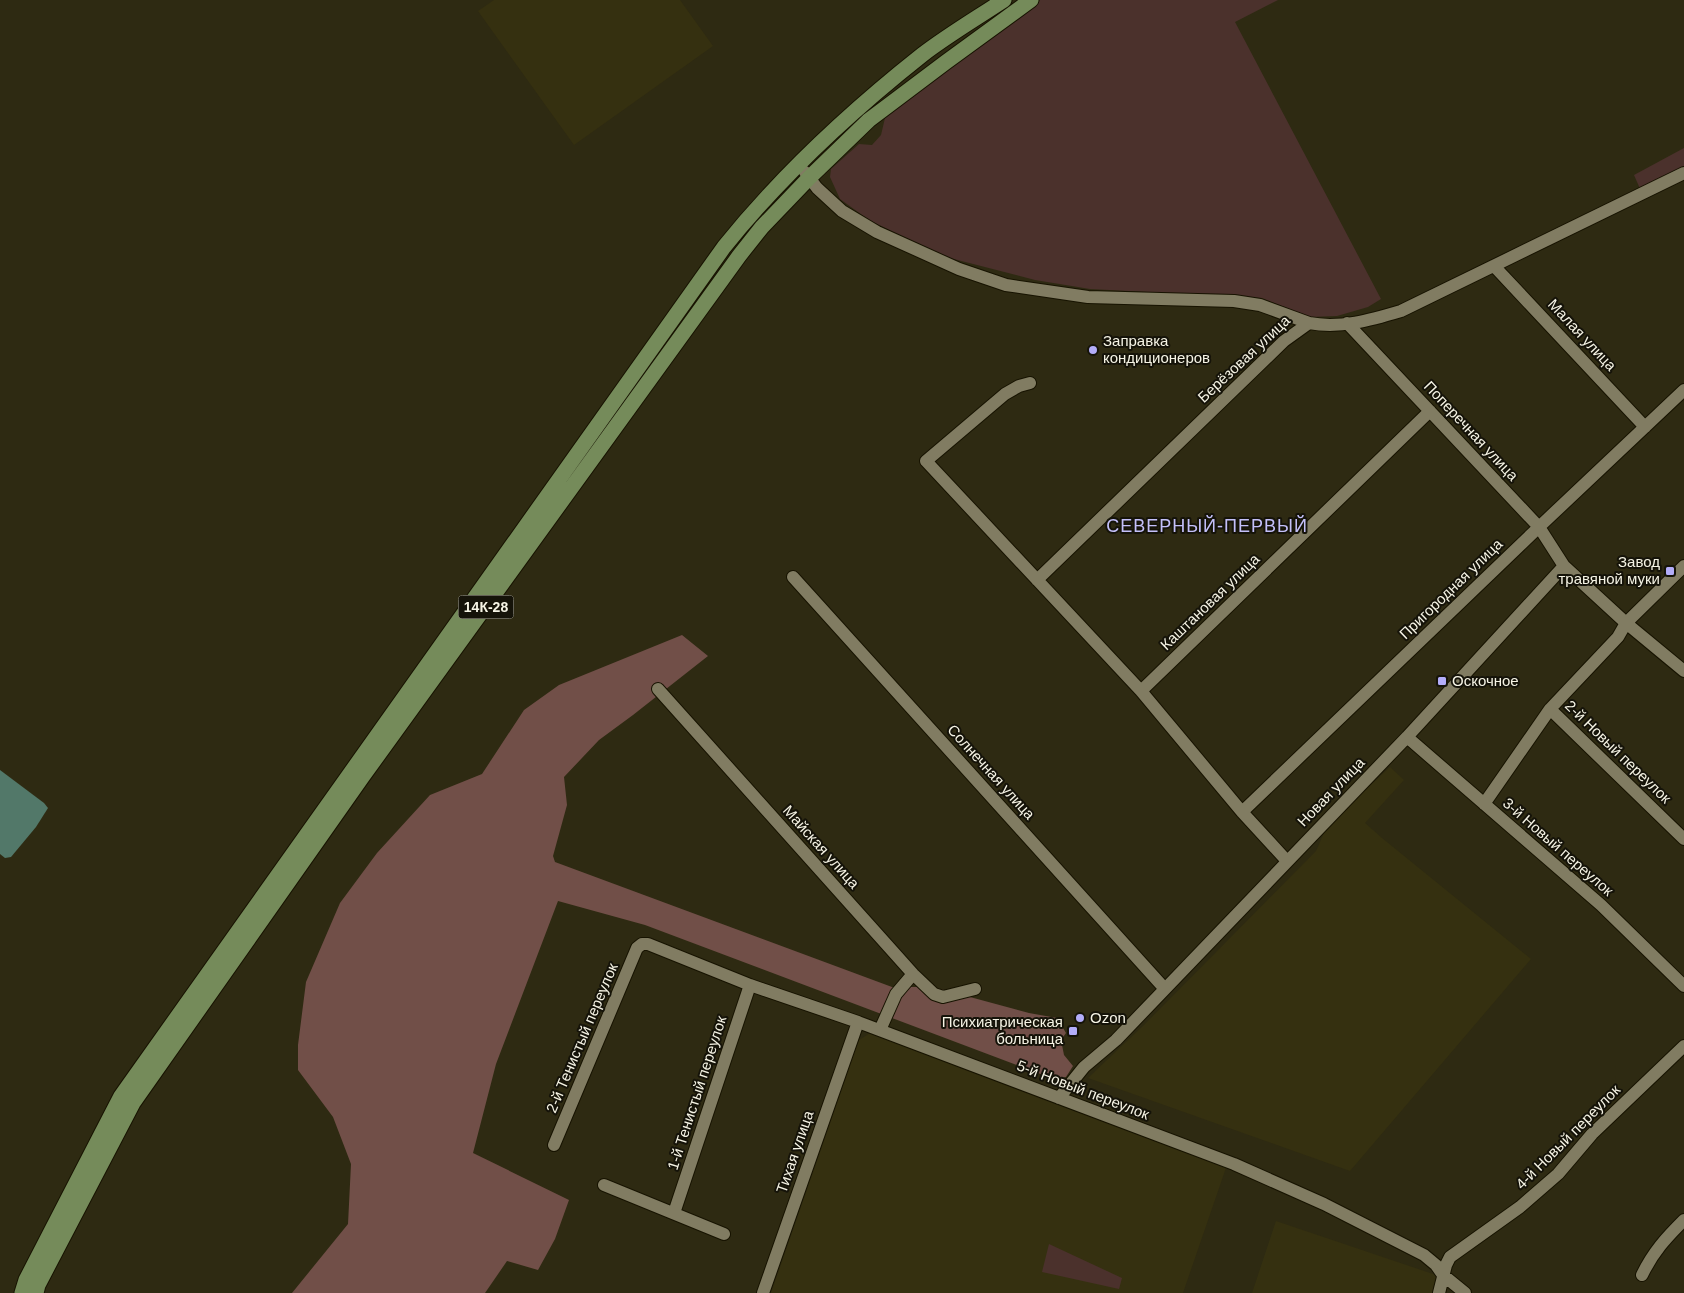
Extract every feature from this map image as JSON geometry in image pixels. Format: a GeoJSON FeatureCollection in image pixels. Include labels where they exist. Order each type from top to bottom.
{"type":"FeatureCollection","features":[{"type":"Feature","properties":{"kind":"main road","name":"14К-28"},"geometry":{"type":"LineString","coordinates":[[22,1293],[26,1280],[122,1096],[724,247],[749,216],[840,125],[924,54],[1004,0]]}},
{"type":"Feature","properties":{"kind":"main road","name":"14К-28"},"geometry":{"type":"LineString","coordinates":[[36,1293],[38,1285],[133,1103],[363,776],[733,264],[762,227],[869,120],[1031,0]]}},
{"type":"Feature","properties":{"kind":"street"},"geometry":{"type":"LineString","coordinates":[[799,164],[817,188],[842,211],[877,232],[950,265],[1006,285],[1088,297],[1234,301],[1260,305],[1286,313],[1308,323]]}},
{"type":"Feature","properties":{"kind":"street","name":"Берёзовая улица"},"geometry":{"type":"LineString","coordinates":[[1037,580],[1284,341],[1308,323],[1325,326],[1372,319],[1401,311],[1684,173]]}},
{"type":"Feature","properties":{"kind":"street","name":"Малая улица"},"geometry":{"type":"LineString","coordinates":[[1494,266],[1645,427]]}},
{"type":"Feature","properties":{"kind":"street","name":"Поперечная улица"},"geometry":{"type":"LineString","coordinates":[[1347,323],[1539,527],[1564,566]]}},
{"type":"Feature","properties":{"kind":"street"},"geometry":{"type":"LineString","coordinates":[[1030,383],[1019,386],[1005,394],[926,461],[1141,690],[1242,812],[1287,860]]}},
{"type":"Feature","properties":{"kind":"street","name":"Пригородная улица"},"geometry":{"type":"LineString","coordinates":[[1242,812],[1684,390]]}},
{"type":"Feature","properties":{"kind":"street","name":"Каштановая улица"},"geometry":{"type":"LineString","coordinates":[[1141,690],[1430,411]]}},
{"type":"Feature","properties":{"kind":"street"},"geometry":{"type":"LineString","coordinates":[[1564,566],[1626,623],[1684,671]]}},
{"type":"Feature","properties":{"kind":"street","name":"Новая улица"},"geometry":{"type":"LineString","coordinates":[[1059,1098],[1084,1067],[1116,1040],[1407,737],[1564,566]]}},
{"type":"Feature","properties":{"kind":"street"},"geometry":{"type":"LineString","coordinates":[[1484,804],[1550,709],[1618,637],[1626,623],[1684,566]]}},
{"type":"Feature","properties":{"kind":"street","name":"Солнечная улица"},"geometry":{"type":"LineString","coordinates":[[793,578],[1165,989]]}},
{"type":"Feature","properties":{"kind":"street","name":"Майская улица"},"geometry":{"type":"LineString","coordinates":[[658,689],[913,974],[934,994],[943,997],[975,989]]}},
{"type":"Feature","properties":{"kind":"street","name":"2-й Новый переулок"},"geometry":{"type":"LineString","coordinates":[[1550,709],[1684,839]]}},
{"type":"Feature","properties":{"kind":"street","name":"3-й Новый переулок"},"geometry":{"type":"LineString","coordinates":[[1407,737],[1601,905],[1684,986]]}},
{"type":"Feature","properties":{"kind":"street","name":"5-й Новый переулок"},"geometry":{"type":"LineString","coordinates":[[642,944],[648,944],[750,984],[880,1030],[1234,1164],[1324,1204],[1424,1255],[1436,1265],[1443,1275],[1465,1293]]}},
{"type":"Feature","properties":{"kind":"street","name":"2-й Тенистый переулок"},"geometry":{"type":"LineString","coordinates":[[554,1145],[637,948],[642,944]]}},
{"type":"Feature","properties":{"kind":"street"},"geometry":{"type":"LineString","coordinates":[[880,1030],[896,994],[913,974]]}},
{"type":"Feature","properties":{"kind":"street","name":"1-й Тенистый переулок"},"geometry":{"type":"LineString","coordinates":[[674,1212],[750,984]]}},
{"type":"Feature","properties":{"kind":"street","name":"Тихая улица"},"geometry":{"type":"LineString","coordinates":[[763,1293],[858,1022]]}},
{"type":"Feature","properties":{"kind":"street","name":"4-й Новый переулок"},"geometry":{"type":"LineString","coordinates":[[1439,1293],[1446,1264],[1450,1257],[1520,1207],[1558,1174],[1592,1134],[1684,1046]]}},
{"type":"Feature","properties":{"kind":"street"},"geometry":{"type":"LineString","coordinates":[[604,1184],[724,1234]]}},
{"type":"Feature","properties":{"kind":"street"},"geometry":{"type":"LineString","coordinates":[[1642,1275],[1661,1243],[1684,1220]]}},
{"type":"Feature","properties":{"kind":"shaded area"},"geometry":{"type":"Polygon","coordinates":[[[494,0],[680,0],[713,46],[574,145],[478,11],[494,0]]]}},
{"type":"Feature","properties":{"kind":"shaded area"},"geometry":{"type":"Polygon","coordinates":[[[1040,0],[1278,0],[1235,22],[1381,299],[1368,307],[1337,316],[1309,317],[1262,298],[1090,289],[1035,280],[942,256],[869,220],[840,199],[830,177],[831,169],[859,144],[872,145],[881,135],[885,118],[949,65],[1040,0]]]}},
{"type":"Feature","properties":{"kind":"shaded area"},"geometry":{"type":"Polygon","coordinates":[[[1684,148],[1684,170],[1641,191],[1634,175],[1684,148]]]}},
{"type":"Feature","properties":{"kind":"shaded area"},"geometry":{"type":"Polygon","coordinates":[[[682,635],[708,656],[599,740],[564,777],[567,805],[553,856],[555,862],[892,987],[933,987],[1029,1013],[1057,1018],[1066,1033],[1061,1040],[1064,1055],[1073,1066],[1066,1077],[1054,1079],[645,925],[558,901],[496,1064],[473,1153],[569,1200],[555,1239],[538,1270],[507,1261],[485,1293],[292,1293],[348,1224],[351,1164],[333,1117],[298,1070],[298,1045],[306,982],[340,903],[377,853],[430,795],[482,774],[524,710],[559,685],[682,635]]]}},
{"type":"Feature","properties":{"kind":"shaded area"},"geometry":{"type":"Polygon","coordinates":[[[1390,767],[1404,780],[1365,823],[1531,959],[1350,1171],[1088,1078],[1144,1025],[1316,851],[1327,826],[1390,767]]]}},
{"type":"Feature","properties":{"kind":"shaded area"},"geometry":{"type":"Polygon","coordinates":[[[0,770],[48,808],[36,827],[11,857],[5,858],[0,854],[0,770]]]}},
{"type":"Feature","properties":{"kind":"shaded area"},"geometry":{"type":"Polygon","coordinates":[[[872,1032],[1227,1165],[1183,1293],[771,1293],[859,1040],[872,1032]]]}},
{"type":"Feature","properties":{"kind":"shaded area"},"geometry":{"type":"Polygon","coordinates":[[[1276,1221],[1439,1276],[1434,1293],[1252,1293],[1276,1221]]]}},
{"type":"Feature","properties":{"kind":"shaded area"},"geometry":{"type":"Polygon","coordinates":[[[1049,1244],[1122,1278],[1119,1289],[1042,1272],[1049,1244]]]}},
{"type":"Feature","properties":{"kind":"place","name":"Заправка кондиционеров"},"geometry":{"type":"Point","coordinates":[1093,350]}},
{"type":"Feature","properties":{"kind":"place","name":"Завод травяной муки"},"geometry":{"type":"Point","coordinates":[1670,571]}},
{"type":"Feature","properties":{"kind":"place","name":"Оскочное"},"geometry":{"type":"Point","coordinates":[1442,681]}},
{"type":"Feature","properties":{"kind":"place","name":"Ozon"},"geometry":{"type":"Point","coordinates":[1080,1018]}},
{"type":"Feature","properties":{"kind":"place","name":"Психиатрическая больница"},"geometry":{"type":"Point","coordinates":[1073,1031]}},
{"type":"Feature","properties":{"kind":"district","name":"СЕВЕРНЫЙ-ПЕРВЫЙ"},"geometry":{"type":"Point","coordinates":[1207,526]}}]}
